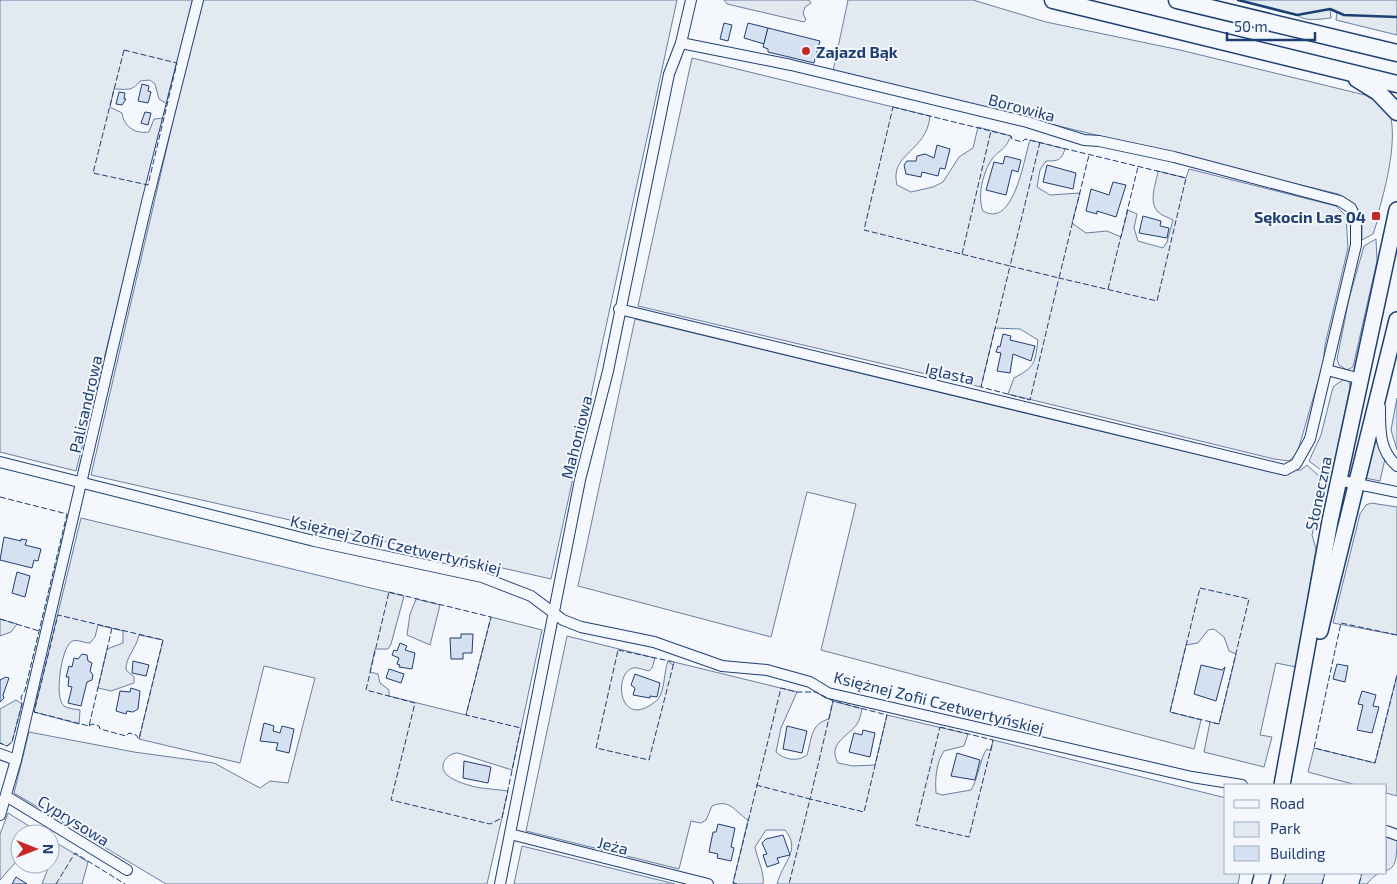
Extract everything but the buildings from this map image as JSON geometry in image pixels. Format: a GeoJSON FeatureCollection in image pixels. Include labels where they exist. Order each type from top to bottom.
{"type":"FeatureCollection","features":[{"type":"Feature","properties":{"kind":"main road"},"geometry":{"type":"LineString","coordinates":[[1053,0],[1397,84]]}},
{"type":"Feature","properties":{"kind":"main road"},"geometry":{"type":"LineString","coordinates":[[1177,0],[1397,53]]}},
{"type":"Feature","properties":{"kind":"main road"},"geometry":{"type":"LineString","coordinates":[[1347,72],[1378,92],[1397,112]]}},
{"type":"Feature","properties":{"kind":"main road","name":"Słoneczna"},"geometry":{"type":"LineString","coordinates":[[1282,784],[1338,480],[1397,210]]}},
{"type":"Feature","properties":{"kind":"main road","name":"Słoneczna"},"geometry":{"type":"LineString","coordinates":[[1282,784],[1342,536],[1382,388],[1397,320]]}},
{"type":"Feature","properties":{"kind":"street","name":"Palisandrowa"},"geometry":{"type":"LineString","coordinates":[[0,815],[16,760],[147,202],[198,0]]}},
{"type":"Feature","properties":{"kind":"street","name":"Mahoniowa"},"geometry":{"type":"LineString","coordinates":[[500,884],[580,480],[608,371],[669,74],[681,43],[691,0]]}},
{"type":"Feature","properties":{"kind":"street","name":"Borowika"},"geometry":{"type":"LineString","coordinates":[[681,43],[791,65],[1003,116],[1084,140],[1099,141],[1174,157],[1327,196],[1340,201],[1351,208],[1356,220],[1356,245],[1327,370]]}},
{"type":"Feature","properties":{"kind":"street","name":"Iglasta"},"geometry":{"type":"LineString","coordinates":[[619,310],[1285,470],[1291,468],[1307,448],[1327,370]]}},
{"type":"Feature","properties":{"kind":"street"},"geometry":{"type":"LineString","coordinates":[[1327,370],[1361,379]]}},
{"type":"Feature","properties":{"kind":"street"},"geometry":{"type":"LineString","coordinates":[[1382,388],[1381,439],[1387,456],[1397,466]]}},
{"type":"Feature","properties":{"kind":"street","name":"Księżnej Zofii Czetwertyńskiej"},"geometry":{"type":"LineString","coordinates":[[0,462],[314,541],[482,577],[532,596],[563,620],[581,627],[654,642],[722,666],[767,670],[810,682],[828,693],[1183,775],[1236,784]]}},
{"type":"Feature","properties":{"kind":"street"},"geometry":{"type":"LineString","coordinates":[[1338,480],[1397,492]]}},
{"type":"Feature","properties":{"kind":"street"},"geometry":{"type":"LineString","coordinates":[[0,754],[16,760]]}},
{"type":"Feature","properties":{"kind":"street","name":"Cyprysowa"},"geometry":{"type":"LineString","coordinates":[[6,796],[126,870]]}},
{"type":"Feature","properties":{"kind":"street","name":"Jeża"},"geometry":{"type":"LineString","coordinates":[[510,834],[708,884]]}},
{"type":"Feature","properties":{"kind":"green space"},"geometry":{"type":"Polygon","coordinates":[[[0,0],[193,0],[167,104],[159,99],[155,84],[150,80],[140,81],[134,87],[128,89],[114,89],[110,107],[122,113],[125,122],[135,131],[149,132],[154,119],[164,118],[76,471],[0,452],[0,0]]]}},
{"type":"Feature","properties":{"kind":"green space"},"geometry":{"type":"Polygon","coordinates":[[[201,0],[677,0],[551,579],[91,475],[201,0]]]}},
{"type":"Feature","properties":{"kind":"green space"},"geometry":{"type":"Polygon","coordinates":[[[848,0],[973,0],[1046,22],[1180,50],[1365,95],[1388,110],[1392,124],[1390,162],[1379,210],[1374,212],[1373,219],[1377,222],[1373,234],[1362,240],[1361,217],[1357,207],[1338,194],[833,71],[848,0]]]}},
{"type":"Feature","properties":{"kind":"green space"},"geometry":{"type":"Polygon","coordinates":[[[1238,0],[1397,0],[1397,35],[1336,20],[1337,12],[1330,10],[1331,18],[1308,19],[1238,0]]]}},
{"type":"Feature","properties":{"kind":"green space"},"geometry":{"type":"Polygon","coordinates":[[[692,58],[930,116],[922,137],[898,166],[896,174],[897,185],[911,192],[933,187],[943,182],[959,157],[973,148],[978,127],[1011,136],[1009,141],[992,159],[982,185],[981,205],[983,211],[994,214],[1003,210],[1016,189],[1030,140],[1065,149],[1058,160],[1046,161],[1040,170],[1037,187],[1050,195],[1080,193],[1072,223],[1086,233],[1107,231],[1121,237],[1128,210],[1137,214],[1134,228],[1138,241],[1163,248],[1167,242],[1173,220],[1161,215],[1155,208],[1153,198],[1158,171],[1186,178],[1189,169],[1336,206],[1346,216],[1348,248],[1325,345],[1323,364],[1297,454],[1289,461],[1274,459],[1008,394],[1014,378],[1033,364],[1036,354],[1038,340],[1020,329],[995,328],[981,387],[638,306],[692,58]]]}},
{"type":"Feature","properties":{"kind":"green space"},"geometry":{"type":"Polygon","coordinates":[[[1376,239],[1377,261],[1353,367],[1347,370],[1339,365],[1337,359],[1349,299],[1364,246],[1376,239]]]}},
{"type":"Feature","properties":{"kind":"green space"},"geometry":{"type":"Polygon","coordinates":[[[635,319],[1271,472],[1301,470],[1307,465],[1319,476],[1323,490],[1312,535],[1316,549],[1296,667],[1276,663],[1260,735],[1272,737],[1264,767],[1204,752],[1210,722],[1219,724],[1236,654],[1229,651],[1224,637],[1214,629],[1208,630],[1198,643],[1186,645],[1170,712],[1201,720],[1194,749],[821,650],[856,504],[807,492],[771,637],[578,586],[635,319]]]}},
{"type":"Feature","properties":{"kind":"green space"},"geometry":{"type":"Polygon","coordinates":[[[1343,380],[1349,381],[1350,387],[1329,488],[1325,473],[1309,461],[1321,435],[1334,386],[1343,380]]]}},
{"type":"Feature","properties":{"kind":"green space"},"geometry":{"type":"Polygon","coordinates":[[[1397,398],[1397,450],[1391,430],[1397,398]]]}},
{"type":"Feature","properties":{"kind":"green space"},"geometry":{"type":"Polygon","coordinates":[[[1375,439],[1385,459],[1380,481],[1365,478],[1375,439]]]}},
{"type":"Feature","properties":{"kind":"green space"},"geometry":{"type":"Polygon","coordinates":[[[1371,503],[1397,507],[1397,635],[1333,623],[1360,514],[1366,505],[1371,503]]]}},
{"type":"Feature","properties":{"kind":"green space"},"geometry":{"type":"Polygon","coordinates":[[[81,518],[404,596],[391,644],[388,649],[375,649],[370,672],[378,674],[380,683],[389,690],[389,696],[466,715],[491,617],[542,630],[512,770],[458,753],[447,757],[443,763],[446,774],[459,782],[477,787],[508,791],[487,884],[166,884],[14,793],[29,732],[134,752],[214,763],[260,788],[270,781],[288,783],[315,678],[264,666],[240,763],[139,739],[163,640],[139,635],[126,666],[126,670],[134,677],[134,683],[111,691],[98,688],[107,649],[123,643],[123,631],[98,625],[95,637],[90,643],[73,641],[67,646],[62,663],[59,685],[61,702],[66,707],[80,710],[79,724],[34,712],[81,518]]]}},
{"type":"Feature","properties":{"kind":"green space"},"geometry":{"type":"Polygon","coordinates":[[[416,599],[440,605],[430,645],[407,635],[410,614],[416,599]]]}},
{"type":"Feature","properties":{"kind":"green space"},"geometry":{"type":"Polygon","coordinates":[[[0,619],[17,624],[11,632],[0,636],[0,619]]]}},
{"type":"Feature","properties":{"kind":"green space"},"geometry":{"type":"Polygon","coordinates":[[[567,636],[655,658],[649,671],[633,668],[627,672],[623,679],[622,696],[625,703],[631,708],[639,710],[649,706],[660,696],[668,661],[673,665],[674,662],[797,692],[781,728],[776,752],[787,758],[799,759],[807,755],[815,728],[818,724],[829,719],[833,701],[862,709],[857,724],[837,745],[835,756],[838,763],[853,766],[875,765],[887,715],[968,734],[964,746],[944,751],[941,756],[937,771],[936,793],[942,795],[971,790],[985,752],[987,749],[991,751],[993,740],[1224,798],[1224,874],[1240,874],[1238,884],[777,884],[789,857],[792,844],[785,830],[766,830],[755,847],[762,871],[763,884],[737,884],[733,883],[748,820],[728,805],[718,804],[712,806],[706,820],[701,823],[691,821],[679,869],[526,831],[567,636]]]}},
{"type":"Feature","properties":{"kind":"green space"},"geometry":{"type":"Polygon","coordinates":[[[1397,675],[1397,796],[1387,793],[1387,784],[1352,784],[1308,772],[1314,748],[1375,763],[1397,675]]]}},
{"type":"Feature","properties":{"kind":"green space"},"geometry":{"type":"Polygon","coordinates":[[[16,700],[22,704],[12,742],[7,746],[0,743],[0,709],[16,700]]]}},
{"type":"Feature","properties":{"kind":"green space"},"geometry":{"type":"Polygon","coordinates":[[[8,813],[26,824],[10,824],[10,868],[0,880],[0,834],[8,813]]]}},
{"type":"Feature","properties":{"kind":"green space"},"geometry":{"type":"Polygon","coordinates":[[[1387,837],[1397,840],[1395,862],[1387,871],[1387,837]]]}},
{"type":"Feature","properties":{"kind":"green space"},"geometry":{"type":"Polygon","coordinates":[[[60,845],[88,862],[82,884],[42,884],[46,874],[60,874],[60,845]]]}},
{"type":"Feature","properties":{"kind":"green space"},"geometry":{"type":"Polygon","coordinates":[[[522,846],[675,884],[514,884],[522,846]]]}},
{"type":"Feature","properties":{"kind":"green space"},"geometry":{"type":"Polygon","coordinates":[[[1286,874],[1325,874],[1322,884],[1283,884],[1286,874]]]}},
{"type":"Feature","properties":{"kind":"green space"},"geometry":{"type":"Polygon","coordinates":[[[1362,874],[1378,874],[1367,884],[1359,884],[1362,874]]]}},
{"type":"Feature","properties":{"kind":"shaded area"},"geometry":{"type":"Polygon","coordinates":[[[724,0],[809,0],[811,3],[805,7],[803,13],[806,20],[804,22],[727,4],[724,0]]]}},
{"type":"Feature","properties":{"kind":"fence"},"geometry":{"type":"LineString","coordinates":[[124,50],[177,63],[148,185],[93,173],[124,50]]}},
{"type":"Feature","properties":{"kind":"fence"},"geometry":{"type":"LineString","coordinates":[[893,107],[1011,136],[1012,139],[1022,142],[1025,139],[1186,178],[1157,301],[1059,278],[1030,400],[981,387],[1010,266],[864,230],[893,107]]}},
{"type":"Feature","properties":{"kind":"fence"},"geometry":{"type":"LineString","coordinates":[[962,254],[991,131]]}},
{"type":"Feature","properties":{"kind":"fence"},"geometry":{"type":"LineString","coordinates":[[1040,142],[1010,266],[1059,278],[1089,155]]}},
{"type":"Feature","properties":{"kind":"fence"},"geometry":{"type":"LineString","coordinates":[[1108,289],[1138,167]]}},
{"type":"Feature","properties":{"kind":"fence"},"geometry":{"type":"LineString","coordinates":[[0,497],[67,514],[25,690],[21,697],[22,704],[12,742],[7,746],[0,743]]}},
{"type":"Feature","properties":{"kind":"fence"},"geometry":{"type":"LineString","coordinates":[[1200,588],[1249,599],[1219,724],[1170,712],[1200,588]]}},
{"type":"Feature","properties":{"kind":"fence"},"geometry":{"type":"LineString","coordinates":[[389,592],[491,617],[466,715],[521,728],[502,818],[490,824],[391,800],[415,703],[366,690],[389,592]]}},
{"type":"Feature","properties":{"kind":"fence"},"geometry":{"type":"LineString","coordinates":[[89,726],[92,724],[99,726],[100,729],[126,736],[129,733],[136,735],[139,739],[163,640],[58,615],[34,712],[89,726],[112,628]]}},
{"type":"Feature","properties":{"kind":"fence"},"geometry":{"type":"LineString","coordinates":[[0,619],[39,631]]}},
{"type":"Feature","properties":{"kind":"fence"},"geometry":{"type":"LineString","coordinates":[[1397,635],[1341,623],[1314,748],[1375,763],[1397,675]]}},
{"type":"Feature","properties":{"kind":"fence"},"geometry":{"type":"LineString","coordinates":[[618,650],[674,662],[649,760],[596,748],[618,650]]}},
{"type":"Feature","properties":{"kind":"fence"},"geometry":{"type":"LineString","coordinates":[[737,884],[733,883],[781,688],[797,692],[816,692],[833,701],[887,715],[864,812],[810,799],[833,701]]}},
{"type":"Feature","properties":{"kind":"fence"},"geometry":{"type":"LineString","coordinates":[[940,727],[993,740],[969,837],[916,825],[940,727]]}},
{"type":"Feature","properties":{"kind":"fence"},"geometry":{"type":"LineString","coordinates":[[756,785],[810,799],[789,884]]}},
{"type":"Feature","properties":{"kind":"fence"},"geometry":{"type":"LineString","coordinates":[[56,884],[75,853],[125,884]]}},
{"type":"Feature","properties":{"kind":"fence"},"geometry":{"type":"LineString","coordinates":[[1283,884],[1286,874]]}},
{"type":"Feature","properties":{"kind":"fence"},"geometry":{"type":"LineString","coordinates":[[1322,884],[1325,874]]}},
{"type":"Feature","properties":{"kind":"fence"},"geometry":{"type":"LineString","coordinates":[[1359,884],[1362,874]]}},
{"type":"Feature","properties":{"kind":"wall"},"geometry":{"type":"LineString","coordinates":[[1238,0],[1297,15],[1330,9],[1344,15],[1397,17]]}},
{"type":"Feature","properties":{"kind":"place","name":"Zajazd Bąk"},"geometry":{"type":"Point","coordinates":[806,51]}},
{"type":"Feature","properties":{"kind":"place","name":"Sękocin Las 04"},"geometry":{"type":"Point","coordinates":[1376,216]}}]}
